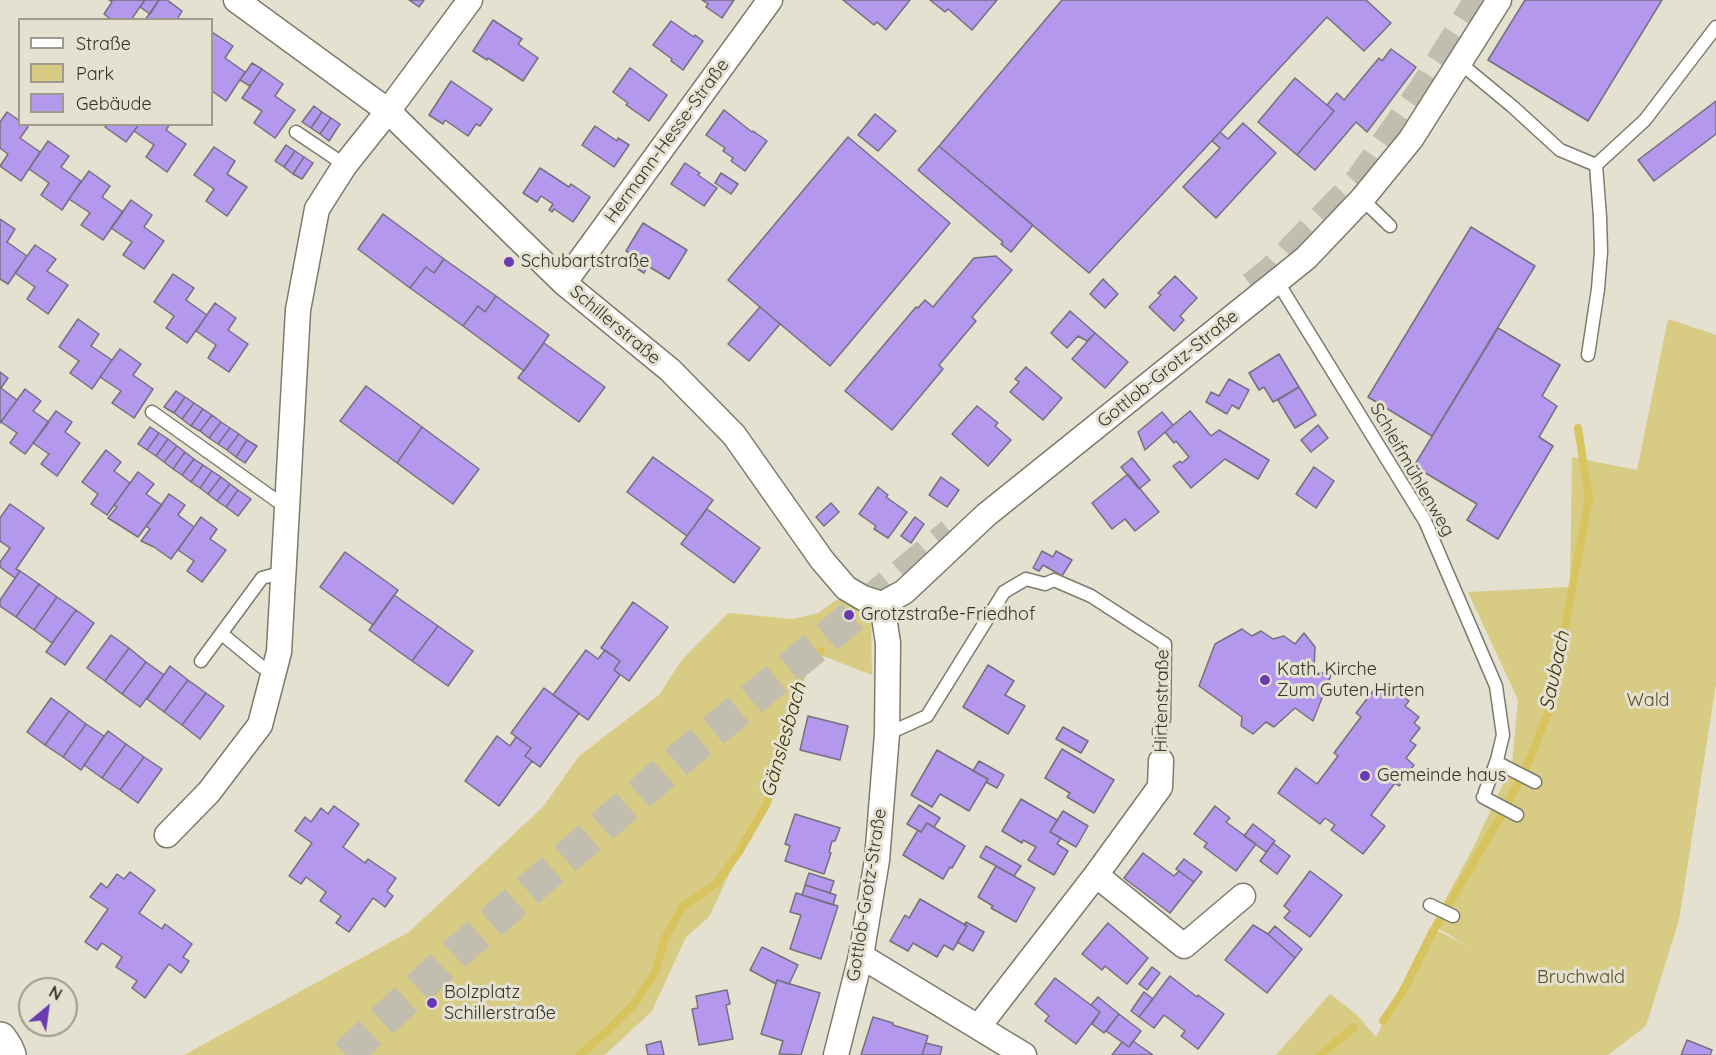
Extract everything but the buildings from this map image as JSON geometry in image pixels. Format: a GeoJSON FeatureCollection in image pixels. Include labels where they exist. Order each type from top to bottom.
{"type":"FeatureCollection","features":[{"type":"Feature","properties":{"kind":"street","name":"Schillerstraße"},"geometry":{"type":"LineString","coordinates":[[236,0],[388,111],[564,283],[670,370],[734,435],[822,560],[846,588],[863,598],[882,604]]}},
{"type":"Feature","properties":{"kind":"street"},"geometry":{"type":"LineString","coordinates":[[167,835],[209,792],[260,724],[279,652],[298,310],[317,210],[345,165],[470,0]]}},
{"type":"Feature","properties":{"kind":"street","name":"Hermann-Hesse-Straße"},"geometry":{"type":"LineString","coordinates":[[564,283],[770,0]]}},
{"type":"Feature","properties":{"kind":"street","name":"Gottlob-Grotz-Straße"},"geometry":{"type":"LineString","coordinates":[[836,1055],[861,956],[876,860],[887,734],[888,642],[882,604],[903,592],[986,515],[1306,258],[1362,199],[1411,139],[1500,0]]}},
{"type":"Feature","properties":{"kind":"street","name":"Hirtenstraße"},"geometry":{"type":"LineString","coordinates":[[979,1026],[1160,787],[1161,761]]}},
{"type":"Feature","properties":{"kind":"street"},"geometry":{"type":"LineString","coordinates":[[1095,875],[1185,946],[1243,896]]}},
{"type":"Feature","properties":{"kind":"street"},"geometry":{"type":"LineString","coordinates":[[861,956],[1024,1055]]}},
{"type":"Feature","properties":{"kind":"street"},"geometry":{"type":"LineString","coordinates":[[0,1039],[9,1055]]}},
{"type":"Feature","properties":{"kind":"lane"},"geometry":{"type":"LineString","coordinates":[[1596,165],[1645,120],[1716,27]]}},
{"type":"Feature","properties":{"kind":"lane"},"geometry":{"type":"LineString","coordinates":[[1460,63],[1560,150],[1596,165]]}},
{"type":"Feature","properties":{"kind":"lane"},"geometry":{"type":"LineString","coordinates":[[296,132],[345,165]]}},
{"type":"Feature","properties":{"kind":"lane"},"geometry":{"type":"LineString","coordinates":[[1588,355],[1601,252],[1596,165]]}},
{"type":"Feature","properties":{"kind":"lane"},"geometry":{"type":"LineString","coordinates":[[1362,199],[1390,226]]}},
{"type":"Feature","properties":{"kind":"lane","name":"Schleifmühlenweg"},"geometry":{"type":"LineString","coordinates":[[1277,281],[1425,521],[1496,686],[1503,735],[1497,762],[1484,795],[1509,811]]}},
{"type":"Feature","properties":{"kind":"lane"},"geometry":{"type":"LineString","coordinates":[[152,412],[287,508]]}},
{"type":"Feature","properties":{"kind":"lane"},"geometry":{"type":"LineString","coordinates":[[201,661],[262,578],[284,572]]}},
{"type":"Feature","properties":{"kind":"lane","name":"Hirtenstraße"},"geometry":{"type":"LineString","coordinates":[[887,734],[927,716],[1004,592],[1026,579],[1045,584],[1054,580],[1091,597],[1165,644],[1164,719],[1159,731],[1161,761]]}},
{"type":"Feature","properties":{"kind":"lane"},"geometry":{"type":"LineString","coordinates":[[222,634],[262,667]]}},
{"type":"Feature","properties":{"kind":"lane"},"geometry":{"type":"LineString","coordinates":[[1497,762],[1527,778]]}},
{"type":"Feature","properties":{"kind":"green space"},"geometry":{"type":"Polygon","coordinates":[[[1668,319],[1716,335],[1716,684],[1679,920],[1646,1026],[1608,1055],[1276,1055],[1330,994],[1356,1014],[1376,1037],[1430,927],[1470,947],[1432,925],[1474,846],[1512,765],[1518,700],[1468,592],[1570,587],[1572,457],[1637,470],[1668,319]]]}},
{"type":"Feature","properties":{"kind":"green space"},"geometry":{"type":"Polygon","coordinates":[[[838,599],[871,611],[872,675],[823,656],[795,682],[775,770],[762,804],[709,917],[686,937],[652,1011],[605,1055],[184,1055],[409,932],[543,807],[579,756],[659,695],[681,661],[728,613],[793,619],[818,613],[838,599]]]}},
{"type":"Feature","properties":{"kind":"waterway","name":"Saubach"},"geometry":{"type":"LineString","coordinates":[[1383,1021],[1402,993],[1435,928],[1501,816],[1525,770],[1549,711],[1589,499],[1578,428]]}},
{"type":"Feature","properties":{"kind":"waterway","name":"Gänslesbach"},"geometry":{"type":"LineString","coordinates":[[579,1055],[634,1004],[656,971],[664,940],[683,906],[716,884],[739,852],[766,805],[780,767],[793,699],[802,674],[821,651]]}},
{"type":"Feature","properties":{"kind":"waterway","name":"Saubach"},"geometry":{"type":"LineString","coordinates":[[1320,1055],[1354,1027]]}},
{"type":"Feature","properties":{"kind":"tunnel"},"geometry":{"type":"LineString","coordinates":[[1253,288],[1272,273],[1361,182],[1425,90],[1481,0]]}},
{"type":"Feature","properties":{"kind":"tunnel"},"geometry":{"type":"LineString","coordinates":[[346,1055],[455,954],[694,747],[952,534]]}},
{"type":"Feature","properties":{"kind":"place","name":"Schubartstraße"},"geometry":{"type":"Point","coordinates":[509,262]}},
{"type":"Feature","properties":{"kind":"place","name":"Grotzstraße-Friedhof"},"geometry":{"type":"Point","coordinates":[849,615]}},
{"type":"Feature","properties":{"kind":"place","name":"Kath. Kirche Zum Guten Hirten"},"geometry":{"type":"Point","coordinates":[1265,680]}},
{"type":"Feature","properties":{"kind":"place","name":"Gemeinde haus"},"geometry":{"type":"Point","coordinates":[1365,776]}},
{"type":"Feature","properties":{"kind":"place","name":"Bolzplatz Schillerstraße"},"geometry":{"type":"Point","coordinates":[432,1003]}},
{"type":"Feature","properties":{"kind":"park label","name":"Wald"},"geometry":{"type":"Point","coordinates":[1648,701]}},
{"type":"Feature","properties":{"kind":"park label","name":"Bruchwald"},"geometry":{"type":"Point","coordinates":[1581,978]}}]}
